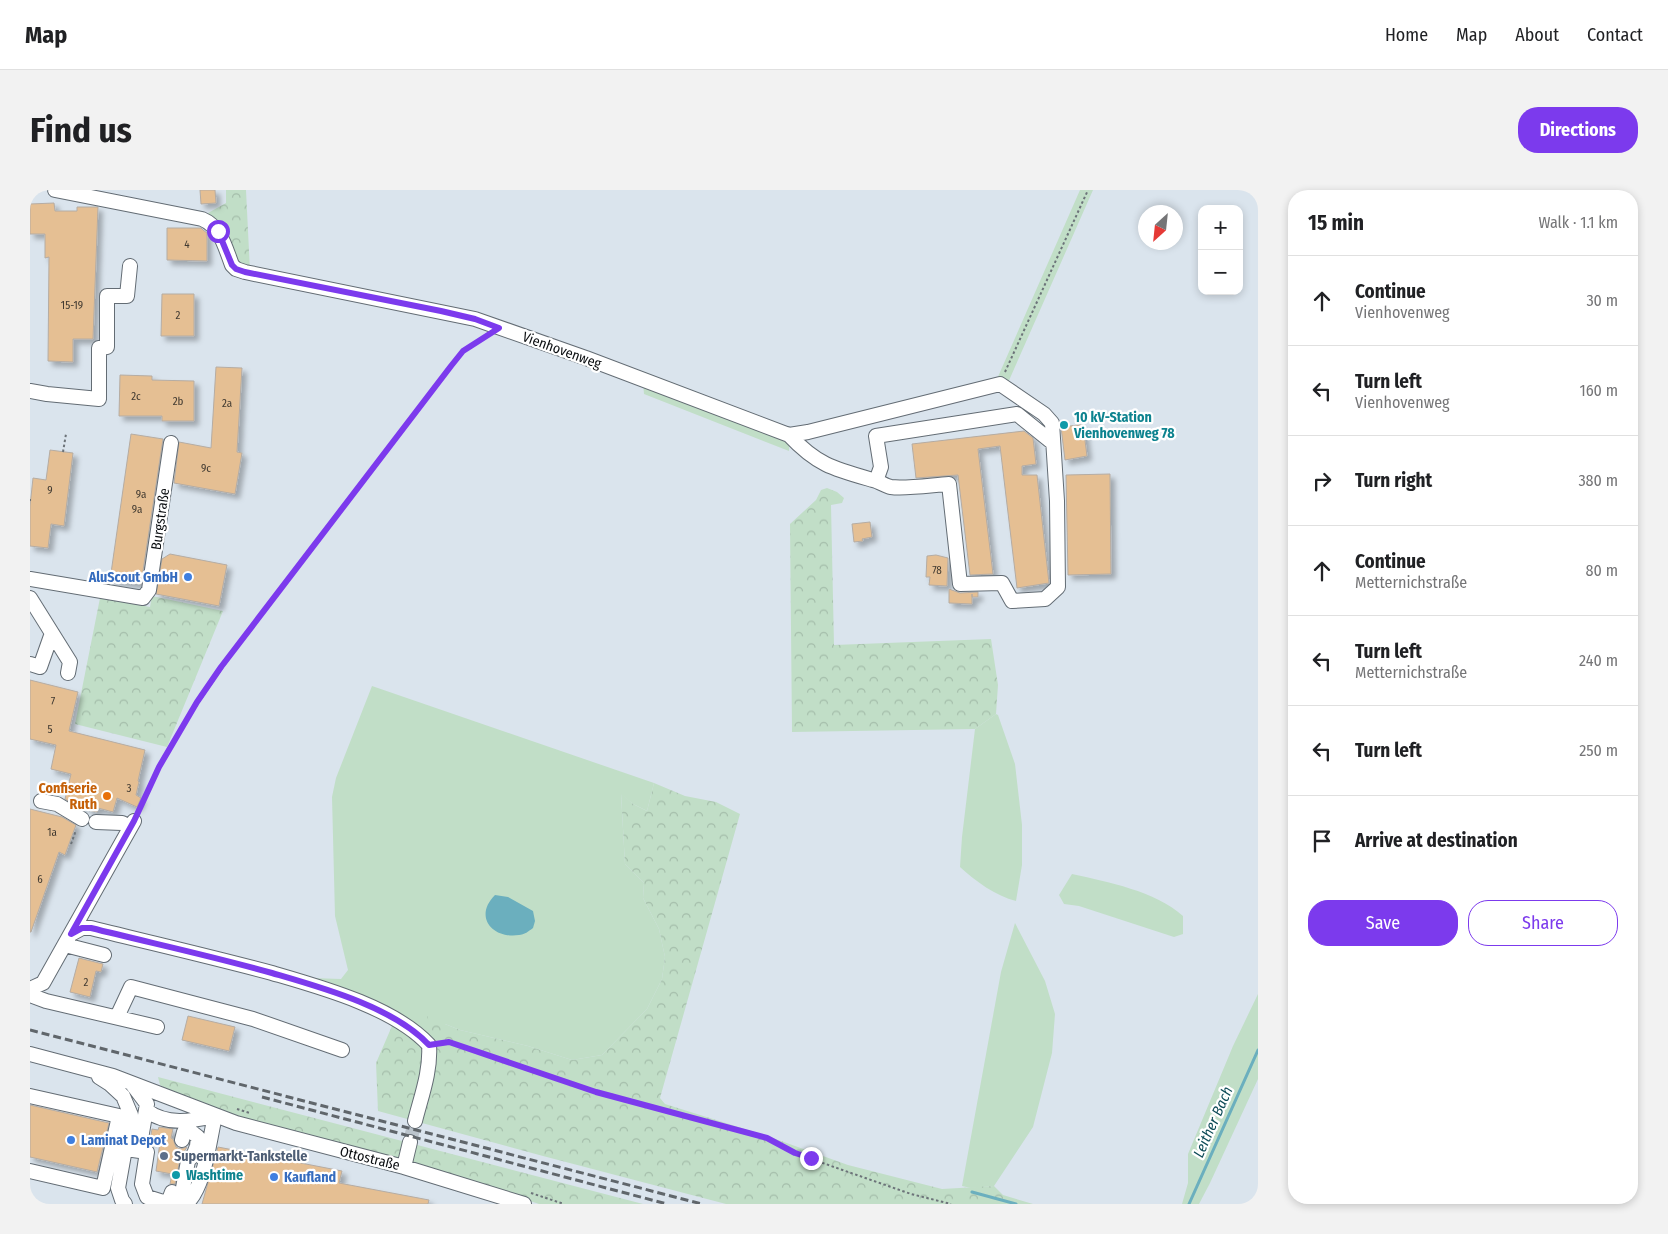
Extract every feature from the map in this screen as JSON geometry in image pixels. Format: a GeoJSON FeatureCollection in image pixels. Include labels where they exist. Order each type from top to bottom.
{"type":"FeatureCollection","features":[{"type":"Feature","properties":{"kind":"street","name":"Vienhovenweg"},"geometry":{"type":"LineString","coordinates":[[55,190],[202,218],[210,222],[218,231],[232,265],[236,269],[475,319],[586,358],[789,435]]}},
{"type":"Feature","properties":{"kind":"street"},"geometry":{"type":"LineString","coordinates":[[30,391],[98,399],[99,348],[107,348],[107,296],[128,296],[130,266]]}},
{"type":"Feature","properties":{"kind":"street"},"geometry":{"type":"LineString","coordinates":[[1000,384],[1044,414],[1052,423],[1057,501],[1058,587],[1045,599],[1012,600],[1002,583],[960,584],[949,484],[890,487],[843,472],[821,462],[804,451],[789,435],[808,432],[1000,384]]}},
{"type":"Feature","properties":{"kind":"street"},"geometry":{"type":"LineString","coordinates":[[876,481],[881,467],[876,436],[1017,414],[1053,443]]}},
{"type":"Feature","properties":{"kind":"street","name":"Burgstraße"},"geometry":{"type":"LineString","coordinates":[[30,579],[143,598],[150,590],[171,443]]}},
{"type":"Feature","properties":{"kind":"street"},"geometry":{"type":"LineString","coordinates":[[31,607],[52,633],[70,662],[68,673]]}},
{"type":"Feature","properties":{"kind":"street"},"geometry":{"type":"LineString","coordinates":[[30,664],[40,667],[52,633]]}},
{"type":"Feature","properties":{"kind":"street"},"geometry":{"type":"LineString","coordinates":[[41,801],[57,804],[82,819]]}},
{"type":"Feature","properties":{"kind":"street"},"geometry":{"type":"LineString","coordinates":[[30,989],[43,983],[132,824],[96,822]]}},
{"type":"Feature","properties":{"kind":"street"},"geometry":{"type":"LineString","coordinates":[[68,939],[82,928],[91,928],[208,955],[307,983],[359,1002],[393,1018],[413,1031],[429,1045],[428,1071],[415,1121]]}},
{"type":"Feature","properties":{"kind":"street"},"geometry":{"type":"LineString","coordinates":[[68,939],[104,955]]}},
{"type":"Feature","properties":{"kind":"street"},"geometry":{"type":"LineString","coordinates":[[117,1017],[131,987],[253,1019],[342,1050]]}},
{"type":"Feature","properties":{"kind":"street"},"geometry":{"type":"LineString","coordinates":[[30,995],[46,1001],[157,1027]]}},
{"type":"Feature","properties":{"kind":"street","name":"Ottostraße"},"geometry":{"type":"LineString","coordinates":[[30,1054],[157,1092],[215,1116],[404,1167],[524,1204]]}},
{"type":"Feature","properties":{"kind":"street","name":"Ottostraße"},"geometry":{"type":"LineString","coordinates":[[87,1070],[110,1084],[140,1110]]}},
{"type":"Feature","properties":{"kind":"street"},"geometry":{"type":"LineString","coordinates":[[132,1084],[140,1110]]}},
{"type":"Feature","properties":{"kind":"street"},"geometry":{"type":"LineString","coordinates":[[125,1204],[118,1188],[133,1149],[140,1110],[148,1093],[157,1092]]}},
{"type":"Feature","properties":{"kind":"street"},"geometry":{"type":"LineString","coordinates":[[30,1096],[119,1116],[103,1188],[30,1171]]}},
{"type":"Feature","properties":{"kind":"street"},"geometry":{"type":"LineString","coordinates":[[140,1110],[168,1121],[192,1121],[215,1116],[197,1188],[191,1200],[186,1204]]}},
{"type":"Feature","properties":{"kind":"street"},"geometry":{"type":"LineString","coordinates":[[180,1204],[188,1161],[194,1154],[198,1138],[188,1130],[184,1132],[182,1140]]}},
{"type":"Feature","properties":{"kind":"street"},"geometry":{"type":"LineString","coordinates":[[404,1167],[410,1142]]}},
{"type":"Feature","properties":{"kind":"street"},"geometry":{"type":"LineString","coordinates":[[133,1149],[147,1152],[142,1184],[146,1197],[164,1202],[168,1200],[172,1192]]}},
{"type":"Feature","properties":{"kind":"path"},"geometry":{"type":"LineString","coordinates":[[1000,384],[1088,190]]}},
{"type":"Feature","properties":{"kind":"path"},"geometry":{"type":"LineString","coordinates":[[132,824],[173,742],[221,667],[463,351],[499,328]]}},
{"type":"Feature","properties":{"kind":"path"},"geometry":{"type":"LineString","coordinates":[[63,452],[66,434]]}},
{"type":"Feature","properties":{"kind":"path"},"geometry":{"type":"LineString","coordinates":[[71,844],[74,837]]}},
{"type":"Feature","properties":{"kind":"path"},"geometry":{"type":"LineString","coordinates":[[429,1045],[449,1042],[596,1092],[767,1138],[795,1153],[834,1167],[911,1194],[951,1204]]}},
{"type":"Feature","properties":{"kind":"green space"},"geometry":{"type":"Polygon","coordinates":[[[226,190],[246,190],[250,271],[237,265],[210,220],[208,213],[226,203],[226,190]]]}},
{"type":"Feature","properties":{"kind":"green space"},"geometry":{"type":"Polygon","coordinates":[[[1080,190],[1093,190],[1007,385],[997,379],[1080,190]]]}},
{"type":"Feature","properties":{"kind":"green space"},"geometry":{"type":"Polygon","coordinates":[[[642,371],[764,418],[790,432],[789,451],[644,394],[642,371]]]}},
{"type":"Feature","properties":{"kind":"green space"},"geometry":{"type":"Polygon","coordinates":[[[827,488],[837,492],[844,498],[842,503],[831,505],[834,645],[991,639],[998,685],[996,714],[975,729],[792,732],[790,524],[816,500],[821,490],[827,488]]]}},
{"type":"Feature","properties":{"kind":"green space"},"geometry":{"type":"Polygon","coordinates":[[[152,596],[223,611],[167,747],[75,724],[100,598],[150,607],[152,596]]]}},
{"type":"Feature","properties":{"kind":"green space"},"geometry":{"type":"Polygon","coordinates":[[[372,686],[654,783],[647,811],[633,804],[621,794],[625,864],[644,883],[643,898],[659,929],[665,957],[662,979],[647,1009],[602,1055],[572,1060],[528,1046],[460,1030],[445,1024],[433,1038],[402,1020],[312,978],[341,979],[348,970],[335,916],[332,797],[336,778],[372,686]]]}},
{"type":"Feature","properties":{"kind":"green space"},"geometry":{"type":"Polygon","coordinates":[[[996,714],[998,715],[1015,764],[1022,825],[1022,865],[1016,901],[1001,896],[986,887],[960,867],[975,729],[996,714]]]}},
{"type":"Feature","properties":{"kind":"green space"},"geometry":{"type":"Polygon","coordinates":[[[654,783],[685,796],[716,802],[740,814],[660,1098],[665,1104],[770,1137],[848,1165],[942,1189],[994,1186],[1003,1195],[1033,1204],[726,1204],[378,1111],[376,1063],[392,1026],[433,1038],[427,1016],[440,1015],[445,1024],[460,1030],[528,1046],[572,1060],[602,1055],[647,1009],[662,979],[665,957],[659,929],[643,898],[644,883],[625,864],[621,793],[633,804],[647,811],[654,783]]]}},
{"type":"Feature","properties":{"kind":"green space"},"geometry":{"type":"Polygon","coordinates":[[[1072,874],[1130,889],[1172,907],[1183,916],[1183,934],[1174,937],[1079,906],[1064,904],[1059,895],[1072,874]]]}},
{"type":"Feature","properties":{"kind":"green space"},"geometry":{"type":"Polygon","coordinates":[[[1015,923],[1045,981],[1055,1014],[1052,1053],[1033,1127],[994,1186],[971,1188],[962,1186],[1001,972],[1015,923]]]}},
{"type":"Feature","properties":{"kind":"green space"},"geometry":{"type":"Polygon","coordinates":[[[1258,994],[1258,1079],[1199,1204],[1182,1204],[1188,1183],[1188,1154],[1233,1046],[1258,994]]]}},
{"type":"Feature","properties":{"kind":"green space"},"geometry":{"type":"Polygon","coordinates":[[[158,1077],[643,1204],[539,1204],[486,1186],[255,1123],[179,1096],[160,1085],[158,1077]]]}},
{"type":"Feature","properties":{"kind":"water"},"geometry":{"type":"Polygon","coordinates":[[[495,895],[508,897],[533,911],[535,921],[533,928],[525,934],[519,935],[501,934],[494,930],[486,918],[486,911],[495,895]]]}},
{"type":"Feature","properties":{"kind":"building"},"geometry":{"type":"Polygon","coordinates":[[[200,190],[215,190],[216,203],[201,204],[200,190]]]}},
{"type":"Feature","properties":{"kind":"building"},"geometry":{"type":"Polygon","coordinates":[[[54,203],[55,211],[77,211],[77,207],[98,207],[93,339],[73,339],[73,362],[48,361],[49,257],[45,258],[45,234],[30,234],[30,204],[54,203]]]}},
{"type":"Feature","properties":{"kind":"building"},"geometry":{"type":"Polygon","coordinates":[[[167,228],[201,228],[207,233],[207,261],[167,260],[167,228]]]}},
{"type":"Feature","properties":{"kind":"building"},"geometry":{"type":"Polygon","coordinates":[[[162,294],[194,294],[194,336],[161,336],[162,294]]]}},
{"type":"Feature","properties":{"kind":"building"},"geometry":{"type":"Polygon","coordinates":[[[216,367],[242,368],[237,452],[242,453],[235,494],[174,483],[179,442],[211,448],[216,367]]]}},
{"type":"Feature","properties":{"kind":"building"},"geometry":{"type":"Polygon","coordinates":[[[120,375],[152,376],[152,380],[194,381],[194,421],[162,421],[162,416],[119,416],[120,375]]]}},
{"type":"Feature","properties":{"kind":"building"},"geometry":{"type":"Polygon","coordinates":[[[1083,425],[1087,456],[1065,460],[1061,427],[1083,425]]]}},
{"type":"Feature","properties":{"kind":"building"},"geometry":{"type":"Polygon","coordinates":[[[1024,431],[1033,438],[1036,464],[1022,466],[1022,475],[1037,475],[1049,583],[1017,588],[1000,446],[978,449],[993,574],[970,575],[958,475],[916,478],[912,444],[1024,431]]]}},
{"type":"Feature","properties":{"kind":"building"},"geometry":{"type":"Polygon","coordinates":[[[131,434],[163,439],[141,584],[110,580],[131,434]]]}},
{"type":"Feature","properties":{"kind":"building"},"geometry":{"type":"Polygon","coordinates":[[[50,450],[73,453],[64,526],[51,524],[48,548],[30,546],[30,506],[33,478],[46,480],[50,450]]]}},
{"type":"Feature","properties":{"kind":"building"},"geometry":{"type":"Polygon","coordinates":[[[1110,474],[1111,574],[1068,575],[1066,475],[1110,474]]]}},
{"type":"Feature","properties":{"kind":"building"},"geometry":{"type":"Polygon","coordinates":[[[870,522],[872,537],[854,542],[852,524],[870,522]]]}},
{"type":"Feature","properties":{"kind":"building"},"geometry":{"type":"Polygon","coordinates":[[[170,554],[227,565],[219,606],[156,594],[162,559],[170,554]]]}},
{"type":"Feature","properties":{"kind":"building"},"geometry":{"type":"Polygon","coordinates":[[[936,555],[948,558],[947,586],[929,585],[930,577],[926,577],[927,556],[936,555]]]}},
{"type":"Feature","properties":{"kind":"building"},"geometry":{"type":"Polygon","coordinates":[[[949,589],[960,593],[978,592],[978,597],[972,597],[972,604],[949,603],[949,589]]]}},
{"type":"Feature","properties":{"kind":"building"},"geometry":{"type":"Polygon","coordinates":[[[30,680],[78,692],[69,731],[145,750],[136,795],[141,798],[137,807],[117,798],[113,812],[98,808],[97,812],[88,810],[89,807],[65,799],[71,774],[51,769],[56,745],[30,739],[30,680]]]}},
{"type":"Feature","properties":{"kind":"building"},"geometry":{"type":"Polygon","coordinates":[[[30,809],[62,817],[76,825],[65,855],[59,852],[31,932],[30,932],[30,809]]]}},
{"type":"Feature","properties":{"kind":"building"},"geometry":{"type":"Polygon","coordinates":[[[79,958],[103,964],[101,972],[96,971],[90,997],[70,992],[79,958]]]}},
{"type":"Feature","properties":{"kind":"building"},"geometry":{"type":"Polygon","coordinates":[[[188,1016],[235,1027],[229,1051],[182,1040],[188,1016]]]}},
{"type":"Feature","properties":{"kind":"building","name":"Laminat Depot"},"geometry":{"type":"Polygon","coordinates":[[[30,1105],[109,1123],[97,1172],[30,1157],[30,1105]]]}},
{"type":"Feature","properties":{"kind":"building"},"geometry":{"type":"Polygon","coordinates":[[[159,1127],[173,1129],[171,1138],[176,1147],[180,1149],[187,1147],[180,1159],[175,1184],[170,1184],[172,1174],[156,1171],[160,1142],[150,1140],[152,1129],[158,1130],[159,1127]]]}},
{"type":"Feature","properties":{"kind":"building","name":"Kaufland"},"geometry":{"type":"Polygon","coordinates":[[[218,1147],[342,1171],[339,1183],[429,1200],[428,1204],[202,1204],[218,1147]]]}},
{"type":"Feature","properties":{"kind":"waterway","name":"Leither Bach"},"geometry":{"type":"LineString","coordinates":[[1189,1204],[1258,1050]]}},
{"type":"Feature","properties":{"kind":"waterway","name":"Leither Bach"},"geometry":{"type":"LineString","coordinates":[[972,1192],[1016,1204]]}},
{"type":"Feature","properties":{"kind":"tunnel"},"geometry":{"type":"LineString","coordinates":[[410,1142],[415,1121]]}},
{"type":"Feature","properties":{"kind":"railway"},"geometry":{"type":"LineString","coordinates":[[30,1030],[702,1204]]}},
{"type":"Feature","properties":{"kind":"railway"},"geometry":{"type":"LineString","coordinates":[[262,1097],[667,1204]]}},
{"type":"Feature","properties":{"kind":"place","name":"10 kV-Station Vienhovenweg 78"},"geometry":{"type":"Point","coordinates":[1064,425]}},
{"type":"Feature","properties":{"kind":"place","name":"AluScout GmbH"},"geometry":{"type":"Point","coordinates":[188,577]}},
{"type":"Feature","properties":{"kind":"place","name":"Confiserie Ruth"},"geometry":{"type":"Point","coordinates":[107,796]}},
{"type":"Feature","properties":{"kind":"place","name":"Laminat Depot"},"geometry":{"type":"Point","coordinates":[71,1140]}},
{"type":"Feature","properties":{"kind":"place","name":"Supermarkt-Tankstelle"},"geometry":{"type":"Point","coordinates":[164,1156]}},
{"type":"Feature","properties":{"kind":"place","name":"Washtime"},"geometry":{"type":"Point","coordinates":[176,1175]}},
{"type":"Feature","properties":{"kind":"place","name":"Kaufland"},"geometry":{"type":"Point","coordinates":[274,1177]}},
{"type":"Feature","properties":{"kind":"route"},"geometry":{"type":"LineString","coordinates":[[218,231],[232,265],[236,269],[441,311],[475,319],[499,328],[463,351],[221,667],[173,742],[134,821],[71,934],[82,928],[91,928],[208,955],[307,983],[359,1002],[393,1018],[423,1038],[429,1045],[449,1042],[596,1092],[767,1138],[795,1153],[811,1158]]}}]}
